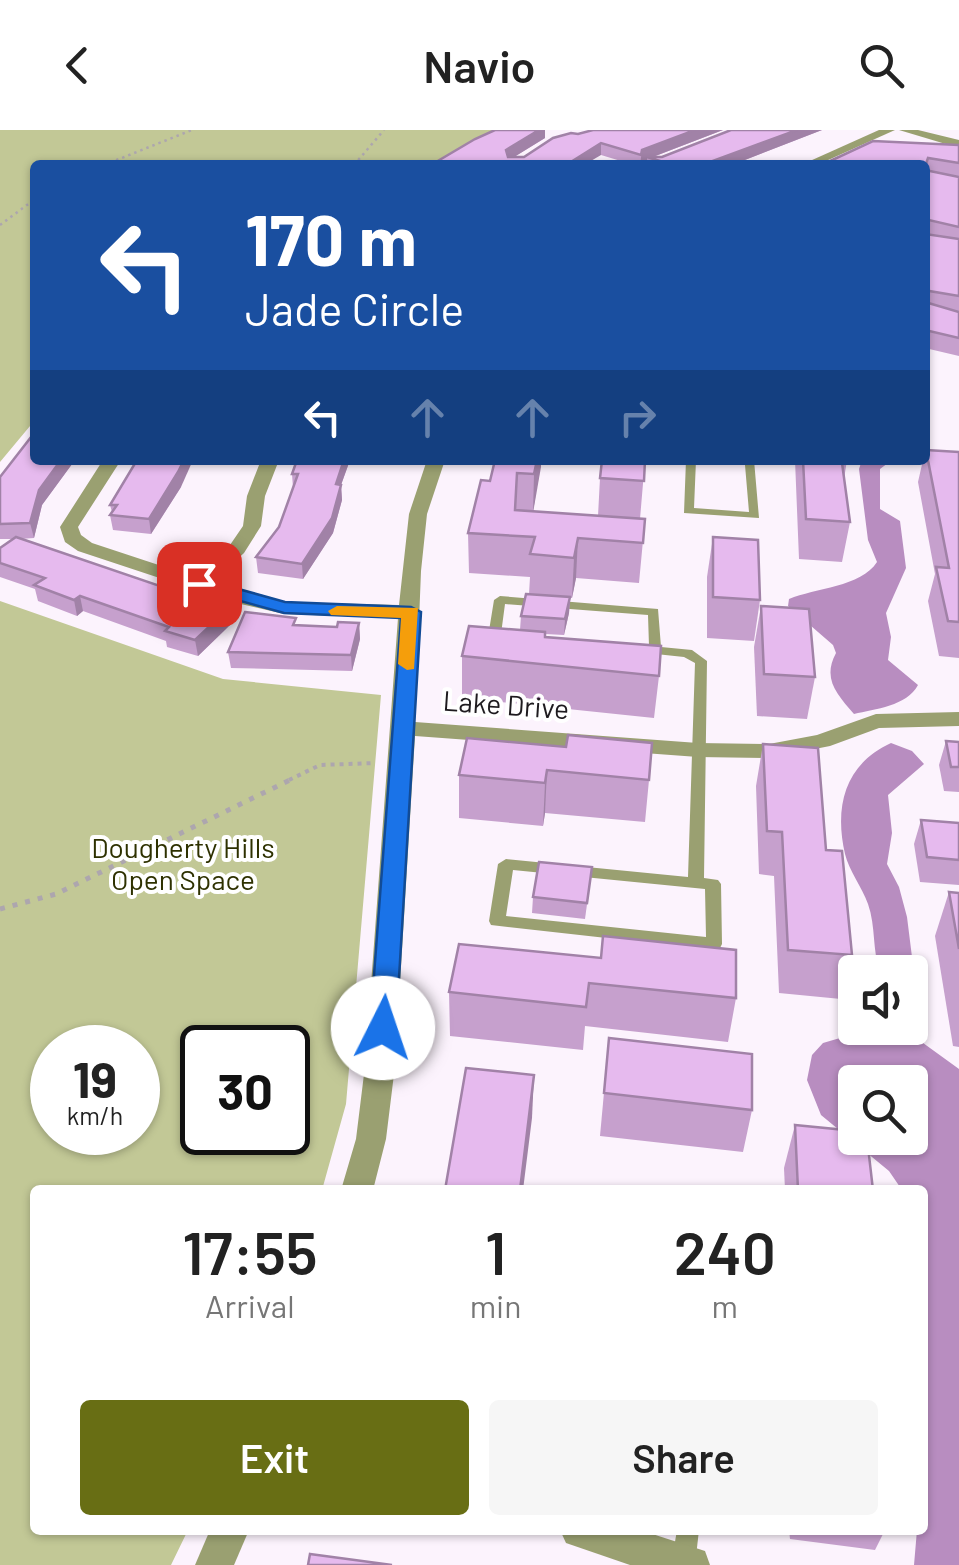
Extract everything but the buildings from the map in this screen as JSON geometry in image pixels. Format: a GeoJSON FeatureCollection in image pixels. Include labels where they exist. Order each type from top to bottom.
{"type":"FeatureCollection","features":[{"type":"Feature","properties":{"kind":"street"},"geometry":{"type":"LineString","coordinates":[[819,160],[889,130]]}},
{"type":"Feature","properties":{"kind":"street"},"geometry":{"type":"LineString","coordinates":[[905,130],[959,144]]}},
{"type":"Feature","properties":{"kind":"street"},"geometry":{"type":"LineString","coordinates":[[109,465],[69,527],[72,538],[85,547],[284,608],[411,612]]}},
{"type":"Feature","properties":{"kind":"street"},"geometry":{"type":"LineString","coordinates":[[199,584],[237,549],[252,526],[256,496],[268,465]]}},
{"type":"Feature","properties":{"kind":"street"},"geometry":{"type":"LineString","coordinates":[[358,1185],[371,1139],[380,1066],[411,571],[418,514],[434,465]]}},
{"type":"Feature","properties":{"kind":"street","name":"Lake Drive"},"geometry":{"type":"LineString","coordinates":[[403,728],[698,750],[768,751],[822,741],[876,721],[959,718]]}},
{"type":"Feature","properties":{"kind":"street"},"geometry":{"type":"LineString","coordinates":[[214,1565],[228,1535]]}},
{"type":"Feature","properties":{"kind":"street"},"geometry":{"type":"LineString","coordinates":[[600,1535],[687,1556]]}},
{"type":"Feature","properties":{"kind":"lane"},"geometry":{"type":"LineString","coordinates":[[691,465],[688,510],[756,516],[750,465]]}},
{"type":"Feature","properties":{"kind":"lane"},"geometry":{"type":"LineString","coordinates":[[530,640],[494,637],[500,600],[654,612],[656,650]]}},
{"type":"Feature","properties":{"kind":"lane"},"geometry":{"type":"LineString","coordinates":[[620,648],[688,653],[701,662],[696,882]]}},
{"type":"Feature","properties":{"kind":"lane"},"geometry":{"type":"LineString","coordinates":[[506,864],[696,882],[713,884],[714,944],[497,921],[506,864]]}},
{"type":"Feature","properties":{"kind":"path"},"geometry":{"type":"LineString","coordinates":[[117,160],[192,130]]}},
{"type":"Feature","properties":{"kind":"path"},"geometry":{"type":"LineString","coordinates":[[358,160],[384,130]]}},
{"type":"Feature","properties":{"kind":"path"},"geometry":{"type":"LineString","coordinates":[[0,225],[30,203]]}},
{"type":"Feature","properties":{"kind":"path"},"geometry":{"type":"LineString","coordinates":[[0,909],[56,894],[320,765],[402,762]]}},
{"type":"Feature","properties":{"kind":"green space"},"geometry":{"type":"Polygon","coordinates":[[[0,130],[500,130],[439,160],[30,160],[30,426],[0,462],[0,130]]]}},
{"type":"Feature","properties":{"kind":"green space","name":"Dougherty Hills Open Space"},"geometry":{"type":"Polygon","coordinates":[[[0,601],[223,679],[381,695],[346,1104],[323,1185],[30,1185],[30,1535],[186,1535],[171,1565],[0,1565],[0,601]]]}},
{"type":"Feature","properties":{"kind":"shaded area"},"geometry":{"type":"Polygon","coordinates":[[[860,465],[885,465],[880,469],[880,509],[900,521],[906,568],[886,613],[891,637],[888,660],[918,685],[898,702],[854,714],[837,693],[831,678],[836,653],[833,645],[788,606],[789,599],[860,577],[877,562],[868,540],[860,465]]]}},
{"type":"Feature","properties":{"kind":"shaded area"},"geometry":{"type":"Polygon","coordinates":[[[891,743],[912,751],[924,764],[888,795],[892,833],[887,864],[899,887],[912,955],[876,955],[870,913],[847,860],[842,836],[847,788],[863,762],[891,743]]]}},
{"type":"Feature","properties":{"kind":"shaded area"},"geometry":{"type":"Polygon","coordinates":[[[838,1039],[838,1045],[926,1045],[959,1069],[959,1565],[914,1565],[917,1535],[928,1535],[928,1185],[899,1185],[870,1155],[928,1155],[928,1065],[838,1065],[838,1129],[821,1115],[807,1080],[812,1055],[823,1043],[838,1039]]]}},
{"type":"Feature","properties":{"kind":"slow traffic"},"geometry":{"type":"LineString","coordinates":[[337,611],[411,612],[407,664]]}},
{"type":"Feature","properties":{"kind":"route"},"geometry":{"type":"LineString","coordinates":[[199,584],[284,608],[411,612],[383,1028]]}}]}
